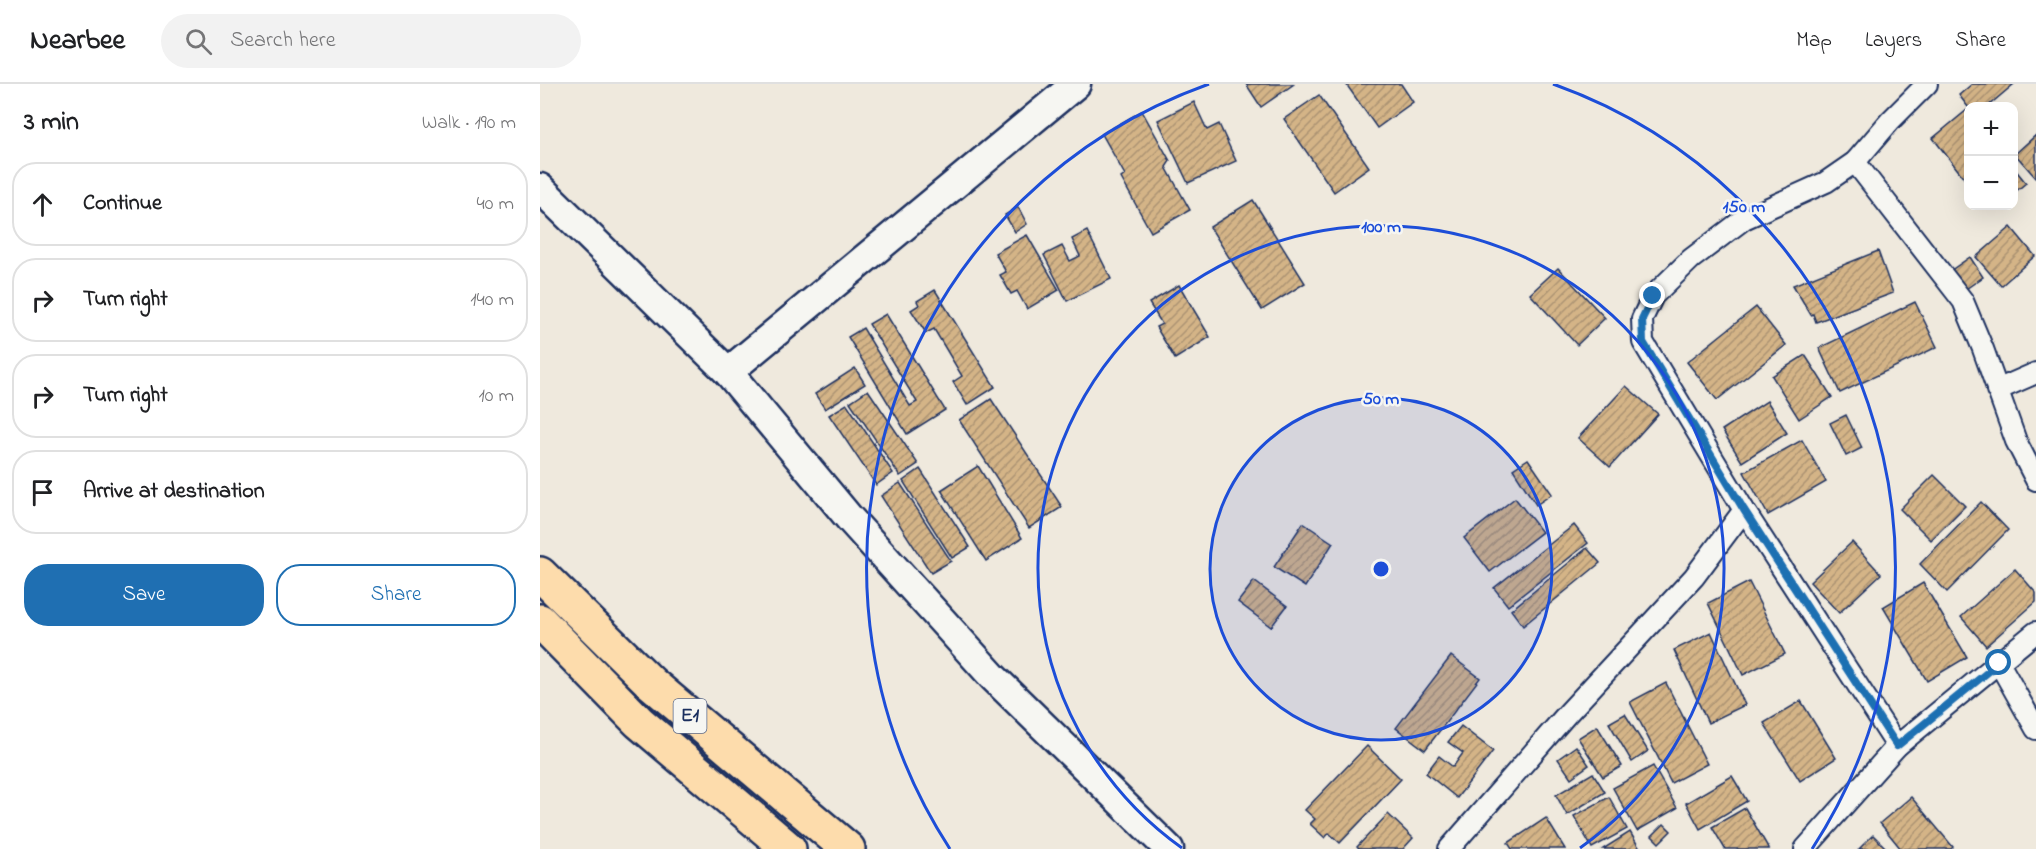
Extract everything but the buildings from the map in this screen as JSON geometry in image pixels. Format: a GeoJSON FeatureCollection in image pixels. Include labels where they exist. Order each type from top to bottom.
{"type":"FeatureCollection","features":[{"type":"Feature","properties":{"kind":"highway","name":"E1"},"geometry":{"type":"LineString","coordinates":[[540,574],[651,683],[848,849]]}},
{"type":"Feature","properties":{"kind":"highway","name":"E1"},"geometry":{"type":"LineString","coordinates":[[540,621],[639,722],[789,849]]}},
{"type":"Feature","properties":{"kind":"street"},"geometry":{"type":"LineString","coordinates":[[728,372],[1076,84]]}},
{"type":"Feature","properties":{"kind":"street"},"geometry":{"type":"LineString","coordinates":[[1897,746],[1744,510],[1643,342],[1642,319],[1653,296],[1691,259],[1744,219],[1826,182],[1855,162],[1890,121],[1927,84]]}},
{"type":"Feature","properties":{"kind":"street"},"geometry":{"type":"LineString","coordinates":[[1855,162],[1963,301],[2016,441],[2036,480]]}},
{"type":"Feature","properties":{"kind":"street"},"geometry":{"type":"LineString","coordinates":[[540,188],[728,372],[850,519],[993,677],[1168,849]]}},
{"type":"Feature","properties":{"kind":"street"},"geometry":{"type":"LineString","coordinates":[[1997,390],[2036,373]]}},
{"type":"Feature","properties":{"kind":"street"},"geometry":{"type":"LineString","coordinates":[[1449,849],[1568,713],[1694,577],[1744,510]]}},
{"type":"Feature","properties":{"kind":"street"},"geometry":{"type":"LineString","coordinates":[[1804,849],[1897,746],[2036,632]]}},
{"type":"Feature","properties":{"kind":"street"},"geometry":{"type":"LineString","coordinates":[[1999,663],[2036,729]]}},
{"type":"Feature","properties":{"kind":"route"},"geometry":{"type":"LineString","coordinates":[[1653,296],[1642,319],[1643,342],[1744,510],[1897,746],[1999,663]]}}]}
